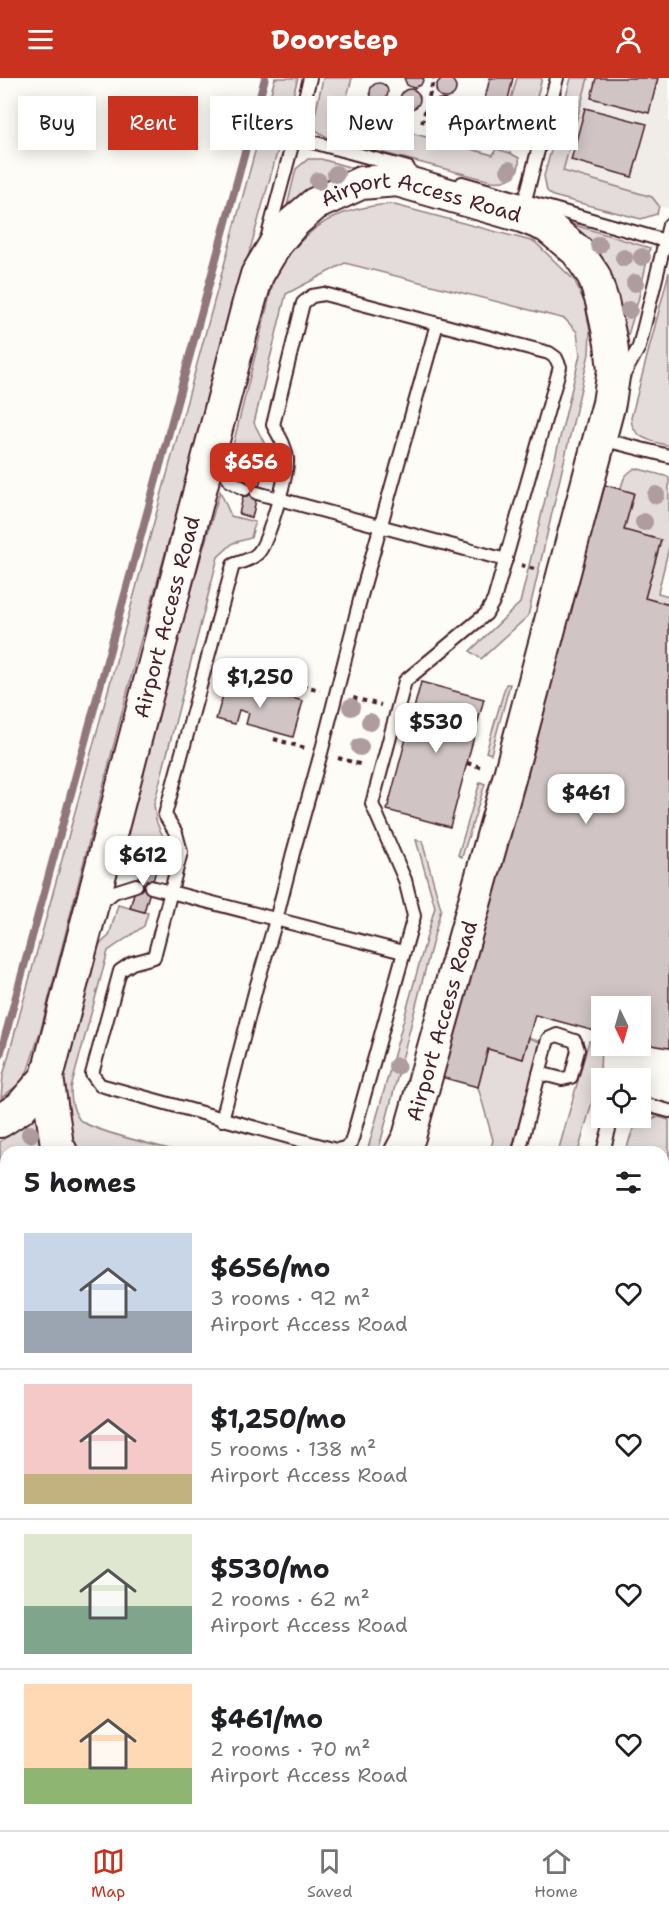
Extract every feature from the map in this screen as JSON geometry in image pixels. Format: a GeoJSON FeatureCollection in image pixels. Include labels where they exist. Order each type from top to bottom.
{"type":"FeatureCollection","features":[{"type":"Feature","properties":{"kind":"main road","name":"Airport Access Road"},"geometry":{"type":"LineString","coordinates":[[58,1146],[47,1077],[257,275],[276,243],[293,223],[315,204],[361,183],[414,174],[547,226],[577,251],[594,276],[602,301],[614,370],[609,403],[510,776],[406,1146]]}},
{"type":"Feature","properties":{"kind":"main road"},"geometry":{"type":"LineString","coordinates":[[0,1121],[20,1108],[47,1077]]}},
{"type":"Feature","properties":{"kind":"lane"},"geometry":{"type":"LineString","coordinates":[[305,96],[310,78]]}},
{"type":"Feature","properties":{"kind":"lane"},"geometry":{"type":"LineString","coordinates":[[525,200],[557,78]]}},
{"type":"Feature","properties":{"kind":"lane"},"geometry":{"type":"LineString","coordinates":[[315,143],[414,174]]}},
{"type":"Feature","properties":{"kind":"lane"},"geometry":{"type":"LineString","coordinates":[[257,275],[291,150]]}},
{"type":"Feature","properties":{"kind":"lane"},"geometry":{"type":"LineString","coordinates":[[449,179],[667,241]]}},
{"type":"Feature","properties":{"kind":"lane"},"geometry":{"type":"LineString","coordinates":[[525,200],[547,226]]}},
{"type":"Feature","properties":{"kind":"lane"},"geometry":{"type":"LineString","coordinates":[[609,403],[639,347],[667,241],[669,225]]}},
{"type":"Feature","properties":{"kind":"lane"},"geometry":{"type":"LineString","coordinates":[[321,1146],[100,1085],[92,1074],[120,971],[132,963],[154,957],[181,852],[176,833],[165,815],[233,565],[258,554],[267,540],[279,499],[288,463],[285,447],[273,425],[303,303],[312,296],[324,294],[549,353],[556,358],[560,367],[494,600],[486,614],[405,681],[372,804],[405,880],[412,900],[414,916],[351,1143],[347,1146]]}},
{"type":"Feature","properties":{"kind":"lane"},"geometry":{"type":"LineString","coordinates":[[222,1120],[437,324]]}},
{"type":"Feature","properties":{"kind":"lane"},"geometry":{"type":"LineString","coordinates":[[600,438],[669,456]]}},
{"type":"Feature","properties":{"kind":"lane"},"geometry":{"type":"LineString","coordinates":[[212,443],[230,481],[244,489]]}},
{"type":"Feature","properties":{"kind":"lane"},"geometry":{"type":"LineString","coordinates":[[257,493],[506,560]]}},
{"type":"Feature","properties":{"kind":"lane"},"geometry":{"type":"LineString","coordinates":[[89,913],[114,892],[136,885]]}},
{"type":"Feature","properties":{"kind":"lane"},"geometry":{"type":"LineString","coordinates":[[151,887],[171,894],[404,952]]}},
{"type":"Feature","properties":{"kind":"lane"},"geometry":{"type":"LineString","coordinates":[[521,1146],[539,1073]]}},
{"type":"Feature","properties":{"kind":"lane"},"geometry":{"type":"LineString","coordinates":[[651,1106],[669,1111]]}},
{"type":"Feature","properties":{"kind":"lane"},"geometry":{"type":"LineString","coordinates":[[605,1146],[609,1128]]}},
{"type":"Feature","properties":{"kind":"path"},"geometry":{"type":"LineString","coordinates":[[422,123],[434,78]]}},
{"type":"Feature","properties":{"kind":"shaded area"},"geometry":{"type":"Polygon","coordinates":[[[275,78],[298,78],[293,96],[270,96],[275,78]]]}},
{"type":"Feature","properties":{"kind":"shaded area"},"geometry":{"type":"Polygon","coordinates":[[[323,78],[352,78],[347,96],[327,96],[327,137],[315,128],[315,115],[323,78]]]}},
{"type":"Feature","properties":{"kind":"shaded area"},"geometry":{"type":"Polygon","coordinates":[[[517,78],[542,78],[537,96],[512,96],[517,78]]]}},
{"type":"Feature","properties":{"kind":"shaded area"},"geometry":{"type":"Polygon","coordinates":[[[571,78],[669,78],[669,209],[659,206],[657,214],[641,219],[553,196],[547,191],[544,176],[551,150],[578,150],[578,96],[566,96],[571,78]]]}},
{"type":"Feature","properties":{"kind":"shaded area"},"geometry":{"type":"Polygon","coordinates":[[[571,78],[588,78],[578,115],[578,96],[566,96],[571,78]]]}},
{"type":"Feature","properties":{"kind":"shaded area"},"geometry":{"type":"Polygon","coordinates":[[[414,134],[426,137],[426,150],[474,150],[493,155],[496,150],[500,150],[519,158],[518,170],[512,177],[502,181],[491,181],[372,150],[414,150],[414,134]]]}},
{"type":"Feature","properties":{"kind":"shaded area"},"geometry":{"type":"Polygon","coordinates":[[[255,150],[278,150],[137,654],[41,1029],[28,1070],[20,1083],[1,1098],[3,1076],[255,150]]]}},
{"type":"Feature","properties":{"kind":"shaded area"},"geometry":{"type":"Polygon","coordinates":[[[551,150],[569,150],[563,171],[652,197],[659,206],[657,214],[641,219],[553,196],[547,191],[544,176],[551,150]]]}},
{"type":"Feature","properties":{"kind":"shaded area"},"geometry":{"type":"Polygon","coordinates":[[[308,159],[321,159],[356,169],[313,188],[287,206],[296,169],[308,159]]]}},
{"type":"Feature","properties":{"kind":"shaded area"},"geometry":{"type":"Polygon","coordinates":[[[391,204],[535,242],[575,281],[585,304],[590,331],[589,354],[528,616],[481,659],[470,651],[520,603],[580,355],[577,332],[565,319],[345,263],[286,294],[254,423],[272,458],[262,474],[241,466],[234,452],[233,445],[276,271],[300,242],[324,222],[354,210],[391,204]]]}},
{"type":"Feature","properties":{"kind":"shaded area"},"geometry":{"type":"Polygon","coordinates":[[[568,223],[650,248],[623,352],[568,223]]]}},
{"type":"Feature","properties":{"kind":"shaded area"},"geometry":{"type":"Polygon","coordinates":[[[669,272],[669,446],[639,435],[632,425],[631,418],[669,272]]]}},
{"type":"Feature","properties":{"kind":"shaded area"},"geometry":{"type":"Polygon","coordinates":[[[635,468],[669,477],[669,547],[658,593],[669,596],[669,604],[645,598],[661,540],[624,530],[634,493],[621,489],[625,476],[635,468]]]}},
{"type":"Feature","properties":{"kind":"shaded area"},"geometry":{"type":"Polygon","coordinates":[[[220,491],[231,516],[255,522],[251,538],[233,543],[218,557],[154,804],[157,823],[168,849],[161,867],[121,855],[185,612],[220,491]]]}},
{"type":"Feature","properties":{"kind":"shaded area"},"geometry":{"type":"Polygon","coordinates":[[[506,684],[510,684],[491,754],[486,752],[506,684]]]}},
{"type":"Feature","properties":{"kind":"shaded area"},"geometry":{"type":"Polygon","coordinates":[[[480,782],[485,784],[462,857],[458,855],[480,782]]]}},
{"type":"Feature","properties":{"kind":"shaded area"},"geometry":{"type":"Polygon","coordinates":[[[416,840],[422,841],[441,909],[380,1146],[369,1146],[435,907],[416,840]]]}},
{"type":"Feature","properties":{"kind":"shaded area"},"geometry":{"type":"Polygon","coordinates":[[[118,905],[148,913],[144,926],[108,951],[71,1088],[72,1104],[79,1119],[85,1123],[110,1133],[158,1146],[71,1146],[60,1082],[94,949],[109,936],[118,905]]]}},
{"type":"Feature","properties":{"kind":"shaded area"},"geometry":{"type":"Polygon","coordinates":[[[529,1038],[541,1042],[513,1146],[492,1146],[493,1140],[478,1087],[488,1049],[523,1059],[529,1038]]]}},
{"type":"Feature","properties":{"kind":"shaded area"},"geometry":{"type":"Polygon","coordinates":[[[589,1041],[591,1042],[591,1056],[601,1056],[600,1068],[591,1068],[591,1106],[580,1146],[560,1146],[589,1041]]]}},
{"type":"Feature","properties":{"kind":"shaded area"},"geometry":{"type":"Polygon","coordinates":[[[40,1110],[47,1146],[0,1146],[0,1142],[40,1110]]]}},
{"type":"Feature","properties":{"kind":"shaded area"},"geometry":{"type":"Polygon","coordinates":[[[659,1117],[669,1120],[669,1146],[628,1146],[634,1128],[651,1128],[651,1118],[659,1117]]]}},
{"type":"Feature","properties":{"kind":"building"},"geometry":{"type":"Polygon","coordinates":[[[404,78],[424,78],[421,85],[413,88],[407,85],[404,78]]]}},
{"type":"Feature","properties":{"kind":"building"},"geometry":{"type":"Polygon","coordinates":[[[490,78],[513,78],[509,96],[486,96],[490,78]]]}},
{"type":"Feature","properties":{"kind":"building"},"geometry":{"type":"Polygon","coordinates":[[[596,78],[658,78],[649,113],[591,98],[596,78]]]}},
{"type":"Feature","properties":{"kind":"building"},"geometry":{"type":"Polygon","coordinates":[[[442,79],[450,79],[455,84],[455,92],[452,96],[440,96],[437,92],[437,84],[442,79]]]}},
{"type":"Feature","properties":{"kind":"building"},"geometry":{"type":"Polygon","coordinates":[[[379,83],[387,89],[386,96],[372,96],[370,92],[373,86],[379,83]]]}},
{"type":"Feature","properties":{"kind":"building"},"geometry":{"type":"Polygon","coordinates":[[[410,89],[419,95],[419,103],[414,108],[414,96],[401,96],[403,92],[410,89]]]}},
{"type":"Feature","properties":{"kind":"building"},"geometry":{"type":"Polygon","coordinates":[[[585,108],[647,124],[632,177],[571,160],[574,150],[578,150],[578,134],[585,108]]]}},
{"type":"Feature","properties":{"kind":"building"},"geometry":{"type":"Polygon","coordinates":[[[249,471],[262,474],[252,518],[239,514],[249,471]]]}},
{"type":"Feature","properties":{"kind":"building"},"geometry":{"type":"Polygon","coordinates":[[[605,485],[634,493],[624,530],[661,540],[645,598],[669,605],[669,1048],[651,1045],[651,996],[591,996],[591,1030],[535,1015],[523,1059],[488,1049],[478,1087],[441,1077],[605,485]]]}},
{"type":"Feature","properties":{"kind":"building"},"geometry":{"type":"Polygon","coordinates":[[[228,679],[243,683],[241,689],[254,692],[255,688],[303,701],[293,737],[246,724],[249,713],[239,710],[235,724],[216,719],[228,679]]]}},
{"type":"Feature","properties":{"kind":"building"},"geometry":{"type":"Polygon","coordinates":[[[421,682],[484,699],[450,827],[387,810],[421,682]]]}},
{"type":"Feature","properties":{"kind":"building"},"geometry":{"type":"Polygon","coordinates":[[[142,863],[157,867],[144,912],[130,908],[142,863]]]}},
{"type":"Feature","properties":{"kind":"waterway"},"geometry":{"type":"LineString","coordinates":[[0,1055],[265,78]]}}]}
